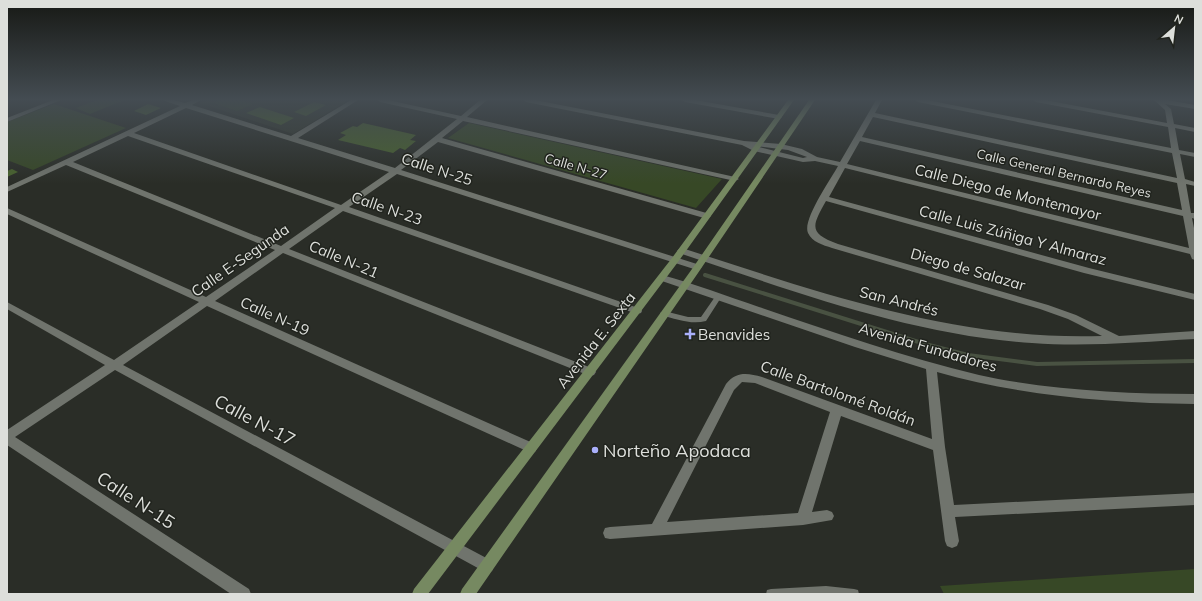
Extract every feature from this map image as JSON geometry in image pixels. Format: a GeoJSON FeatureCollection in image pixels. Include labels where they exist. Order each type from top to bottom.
{"type":"FeatureCollection","features":[{"type":"Feature","properties":{"kind":"street"},"geometry":{"type":"LineString","coordinates":[[7,190],[139,128]]}},
{"type":"Feature","properties":{"kind":"street","name":"Calle N-25"},"geometry":{"type":"LineString","coordinates":[[254,128],[679,256]]}},
{"type":"Feature","properties":{"kind":"street"},"geometry":{"type":"LineString","coordinates":[[291,140],[310,128]]}},
{"type":"Feature","properties":{"kind":"street","name":"Calle E-Segunda"},"geometry":{"type":"LineString","coordinates":[[7,437],[343,208],[397,170],[450,128]]}},
{"type":"Feature","properties":{"kind":"street","name":"Calle N-27"},"geometry":{"type":"LineString","coordinates":[[506,128],[735,179]]}},
{"type":"Feature","properties":{"kind":"street","name":"Calle Diego de Montemayor"},"geometry":{"type":"LineString","coordinates":[[668,128],[778,150],[803,160],[815,159],[843,165],[1195,254]]}},
{"type":"Feature","properties":{"kind":"street","name":"Avenida E. Sexta"},"geometry":{"type":"LineString","coordinates":[[419,594],[679,256],[771,128]]}},
{"type":"Feature","properties":{"kind":"street"},"geometry":{"type":"LineString","coordinates":[[467,594],[700,263],[793,128]]}},
{"type":"Feature","properties":{"kind":"street"},"geometry":{"type":"LineString","coordinates":[[823,198],[863,128]]}},
{"type":"Feature","properties":{"kind":"street"},"geometry":{"type":"LineString","coordinates":[[935,128],[1195,184]]}},
{"type":"Feature","properties":{"kind":"street"},"geometry":{"type":"LineString","coordinates":[[1059,128],[1195,155]]}},
{"type":"Feature","properties":{"kind":"street"},"geometry":{"type":"LineString","coordinates":[[1171,128],[1175,151],[1191,215],[1195,254]]}},
{"type":"Feature","properties":{"kind":"street"},"geometry":{"type":"LineString","coordinates":[[1183,128],[1195,130]]}},
{"type":"Feature","properties":{"kind":"street","name":"Calle N-23"},"geometry":{"type":"LineString","coordinates":[[128,133],[637,311]]}},
{"type":"Feature","properties":{"kind":"street","name":"Calle General Bernardo Reyes"},"geometry":{"type":"LineString","coordinates":[[858,138],[1191,215]]}},
{"type":"Feature","properties":{"kind":"street","name":"Calle N-27"},"geometry":{"type":"LineString","coordinates":[[437,139],[707,216]]}},
{"type":"Feature","properties":{"kind":"street","name":"Calle N-21"},"geometry":{"type":"LineString","coordinates":[[66,162],[155,199],[283,248],[380,289],[590,372]]}},
{"type":"Feature","properties":{"kind":"street","name":"Diego de Salazar"},"geometry":{"type":"LineString","coordinates":[[823,198],[810,224],[810,231],[814,236],[835,246],[1044,307],[1079,320],[1117,339]]}},
{"type":"Feature","properties":{"kind":"street","name":"Calle Luis Zúñiga Y Almaraz"},"geometry":{"type":"LineString","coordinates":[[823,198],[1087,270],[1166,291],[1195,297]]}},
{"type":"Feature","properties":{"kind":"street","name":"Calle N-19"},"geometry":{"type":"LineString","coordinates":[[7,211],[531,448]]}},
{"type":"Feature","properties":{"kind":"street","name":"San Andrés"},"geometry":{"type":"LineString","coordinates":[[679,256],[852,305],[950,329],[1009,338],[1063,340],[1117,339]]}},
{"type":"Feature","properties":{"kind":"street","name":"Avenida Fundadores"},"geometry":{"type":"LineString","coordinates":[[662,278],[931,366],[980,379],[1041,389],[1087,394],[1159,399],[1195,399]]}},
{"type":"Feature","properties":{"kind":"street","name":"Calle N-17"},"geometry":{"type":"LineString","coordinates":[[7,305],[114,365],[487,566]]}},
{"type":"Feature","properties":{"kind":"street"},"geometry":{"type":"LineString","coordinates":[[1117,339],[1195,335]]}},
{"type":"Feature","properties":{"kind":"street"},"geometry":{"type":"LineString","coordinates":[[931,366],[939,447],[952,541]]}},
{"type":"Feature","properties":{"kind":"street","name":"Calle Bartolomé Roldán"},"geometry":{"type":"LineString","coordinates":[[657,528],[735,380],[749,377],[939,447]]}},
{"type":"Feature","properties":{"kind":"street"},"geometry":{"type":"LineString","coordinates":[[803,519],[837,409]]}},
{"type":"Feature","properties":{"kind":"street","name":"Calle N-15"},"geometry":{"type":"LineString","coordinates":[[7,437],[244,594]]}},
{"type":"Feature","properties":{"kind":"street"},"geometry":{"type":"LineString","coordinates":[[949,511],[1195,499]]}},
{"type":"Feature","properties":{"kind":"street"},"geometry":{"type":"LineString","coordinates":[[610,533],[657,528],[803,519],[827,516]]}},
{"type":"Feature","properties":{"kind":"lane"},"geometry":{"type":"LineString","coordinates":[[664,313],[697,321],[703,319],[719,296]]}},
{"type":"Feature","properties":{"kind":"lane"},"geometry":{"type":"LineString","coordinates":[[771,594],[826,591],[854,594]]}},
{"type":"Feature","properties":{"kind":"shaded area"},"geometry":{"type":"Polygon","coordinates":[[[275,128],[303,128],[293,134],[275,128]]]}},
{"type":"Feature","properties":{"kind":"green space"},"geometry":{"type":"Polygon","coordinates":[[[7,128],[126,128],[33,170],[7,160],[7,128]]]}},
{"type":"Feature","properties":{"kind":"green space"},"geometry":{"type":"Polygon","coordinates":[[[462,128],[492,128],[722,179],[696,208],[448,138],[462,128]]]}},
{"type":"Feature","properties":{"kind":"green space"},"geometry":{"type":"Polygon","coordinates":[[[1195,569],[1195,594],[944,594],[940,586],[1195,569]]]}},
{"type":"Feature","properties":{"kind":"building"},"geometry":{"type":"Polygon","coordinates":[[[349,128],[385,128],[416,135],[410,140],[416,141],[405,150],[400,148],[393,153],[338,140],[346,135],[340,133],[349,128]]]}},
{"type":"Feature","properties":{"kind":"building"},"geometry":{"type":"Polygon","coordinates":[[[12,169],[18,172],[7,177],[7,171],[12,169]]]}},
{"type":"Feature","properties":{"kind":"waterway"},"geometry":{"type":"LineString","coordinates":[[705,275],[925,344],[968,355],[1037,364],[1195,361]]}},
{"type":"Feature","properties":{"kind":"place","name":"Benavides"},"geometry":{"type":"Point","coordinates":[690,334]}},
{"type":"Feature","properties":{"kind":"place","name":"Norteño Apodaca"},"geometry":{"type":"Point","coordinates":[595,450]}}]}
